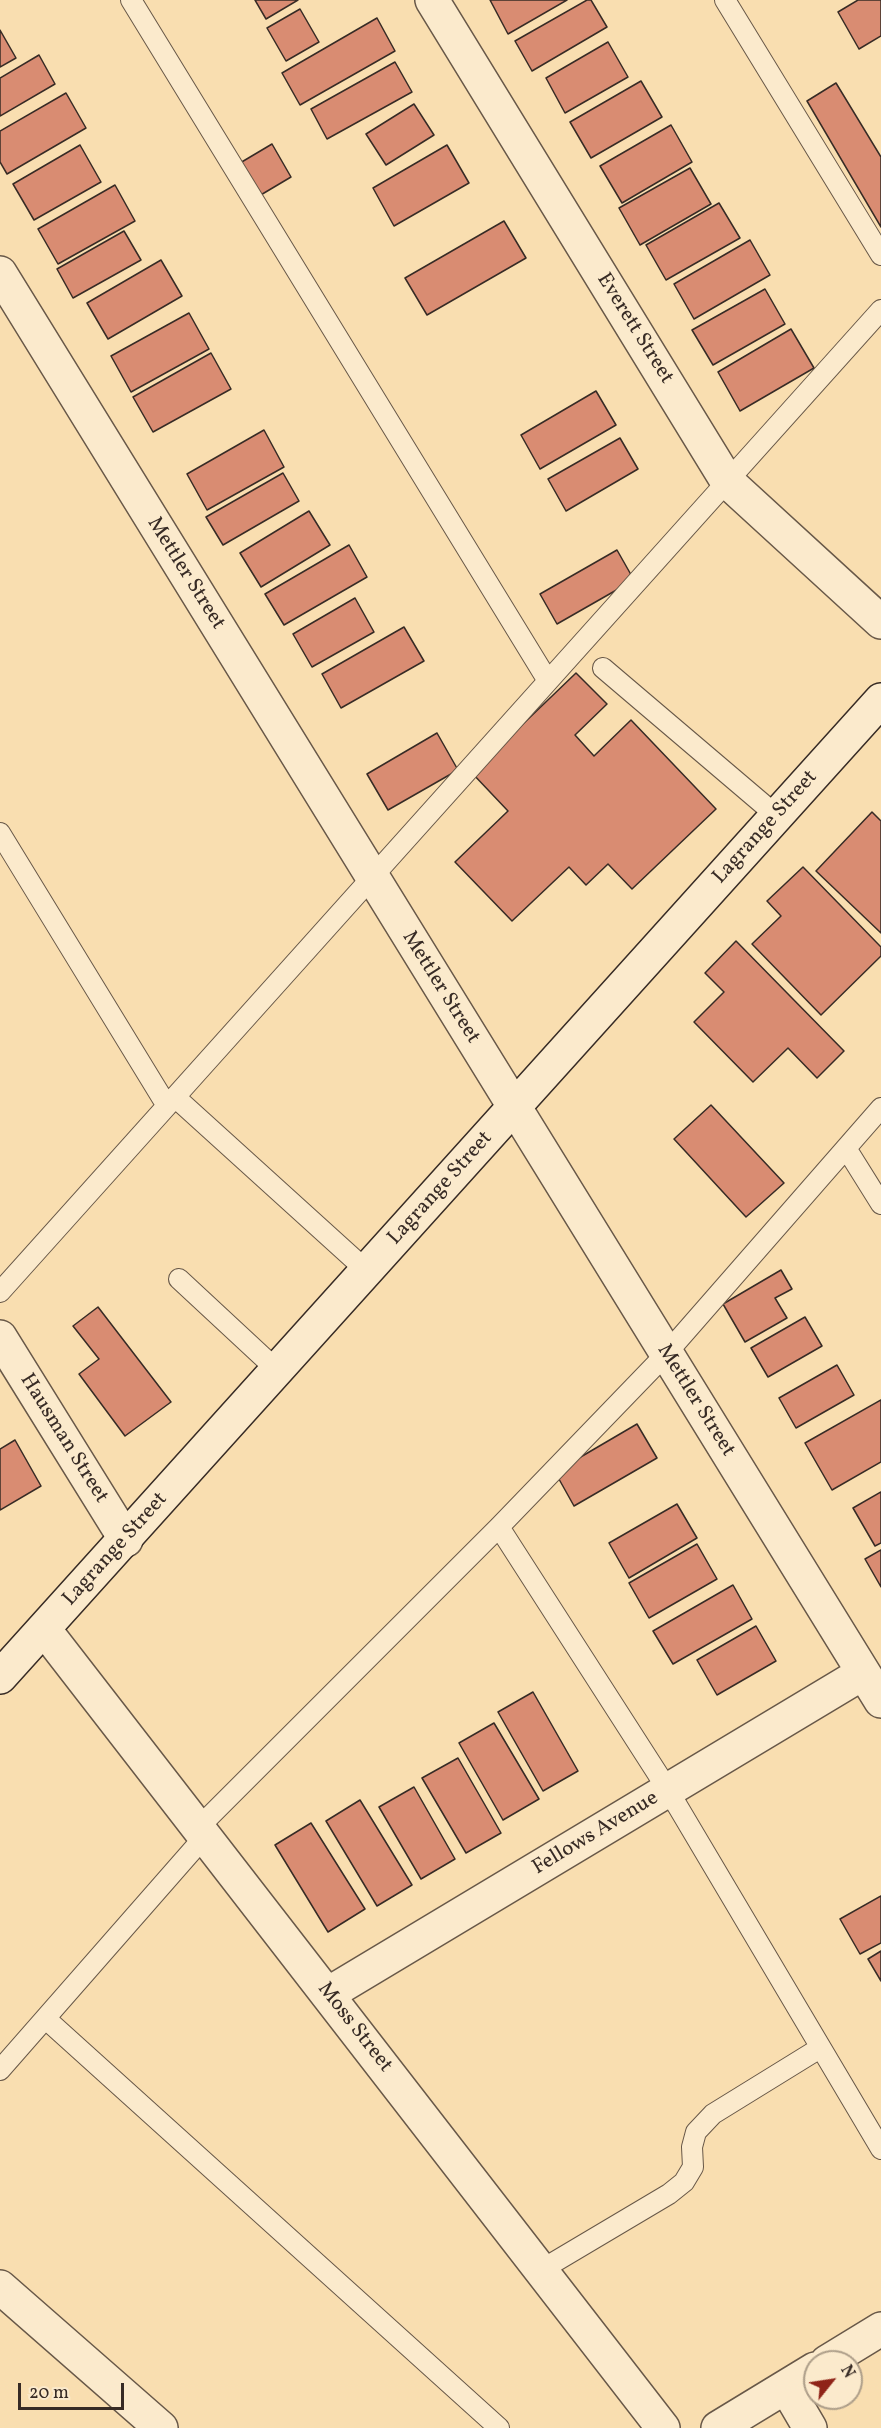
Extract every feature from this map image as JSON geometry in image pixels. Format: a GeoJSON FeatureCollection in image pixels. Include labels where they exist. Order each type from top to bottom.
{"type":"FeatureCollection","features":[{"type":"Feature","properties":{"kind":"street","name":"Everett Street"},"geometry":{"type":"LineString","coordinates":[[432,0],[727,481],[881,622]]}},
{"type":"Feature","properties":{"kind":"street","name":"Mettler Street"},"geometry":{"type":"LineString","coordinates":[[0,273],[372,880],[881,1701]]}},
{"type":"Feature","properties":{"kind":"street","name":"Lagrange Street"},"geometry":{"type":"LineString","coordinates":[[0,1677],[126,1540],[881,700]]}},
{"type":"Feature","properties":{"kind":"street","name":"Hausman Street"},"geometry":{"type":"LineString","coordinates":[[0,1337],[126,1540]]}},
{"type":"Feature","properties":{"kind":"street","name":"Moss Street"},"geometry":{"type":"LineString","coordinates":[[44,1629],[663,2428]]}},
{"type":"Feature","properties":{"kind":"street","name":"Fellows Avenue"},"geometry":{"type":"LineString","coordinates":[[328,1994],[863,1673]]}},
{"type":"Feature","properties":{"kind":"street"},"geometry":{"type":"LineString","coordinates":[[0,2287],[161,2428]]}},
{"type":"Feature","properties":{"kind":"street"},"geometry":{"type":"LineString","coordinates":[[847,2350],[881,2329]]}},
{"type":"Feature","properties":{"kind":"street"},"geometry":{"type":"LineString","coordinates":[[718,2428],[803,2376]]}},
{"type":"Feature","properties":{"kind":"street"},"geometry":{"type":"LineString","coordinates":[[786,2387],[810,2428]]}},
{"type":"Feature","properties":{"kind":"lane"},"geometry":{"type":"LineString","coordinates":[[131,0],[548,681]]}},
{"type":"Feature","properties":{"kind":"lane"},"geometry":{"type":"LineString","coordinates":[[725,0],[881,255]]}},
{"type":"Feature","properties":{"kind":"lane"},"geometry":{"type":"LineString","coordinates":[[0,1292],[881,310]]}},
{"type":"Feature","properties":{"kind":"lane"},"geometry":{"type":"LineString","coordinates":[[603,668],[777,816]]}},
{"type":"Feature","properties":{"kind":"lane"},"geometry":{"type":"LineString","coordinates":[[0,833],[171,1102],[367,1271]]}},
{"type":"Feature","properties":{"kind":"lane"},"geometry":{"type":"LineString","coordinates":[[0,2070],[46,2019],[201,1832],[666,1354],[881,1108]]}},
{"type":"Feature","properties":{"kind":"lane"},"geometry":{"type":"LineString","coordinates":[[846,1148],[881,1204]]}},
{"type":"Feature","properties":{"kind":"lane"},"geometry":{"type":"LineString","coordinates":[[178,1279],[278,1371]]}},
{"type":"Feature","properties":{"kind":"lane"},"geometry":{"type":"LineString","coordinates":[[499,1527],[668,1790],[881,2149]]}},
{"type":"Feature","properties":{"kind":"lane"},"geometry":{"type":"LineString","coordinates":[[46,2019],[499,2428]]}},
{"type":"Feature","properties":{"kind":"lane"},"geometry":{"type":"LineString","coordinates":[[541,2270],[669,2194],[684,2182],[693,2167],[692,2146],[696,2132],[713,2114],[820,2048]]}},
{"type":"Feature","properties":{"kind":"building"},"geometry":{"type":"Polygon","coordinates":[[[255,0],[298,0],[266,19],[255,0]]]}},
{"type":"Feature","properties":{"kind":"building"},"geometry":{"type":"Polygon","coordinates":[[[490,0],[567,0],[508,34],[490,0]]]}},
{"type":"Feature","properties":{"kind":"building"},"geometry":{"type":"Polygon","coordinates":[[[587,0],[591,0],[607,27],[532,71],[515,41],[587,0]]]}},
{"type":"Feature","properties":{"kind":"building"},"geometry":{"type":"Polygon","coordinates":[[[858,0],[881,0],[881,36],[859,49],[838,12],[858,0]]]}},
{"type":"Feature","properties":{"kind":"building"},"geometry":{"type":"Polygon","coordinates":[[[300,9],[319,42],[286,61],[267,28],[300,9]]]}},
{"type":"Feature","properties":{"kind":"building"},"geometry":{"type":"Polygon","coordinates":[[[377,18],[395,51],[300,105],[282,73],[377,18]]]}},
{"type":"Feature","properties":{"kind":"building"},"geometry":{"type":"Polygon","coordinates":[[[0,30],[16,58],[0,67],[0,30]]]}},
{"type":"Feature","properties":{"kind":"building"},"geometry":{"type":"Polygon","coordinates":[[[608,42],[628,77],[565,113],[546,78],[608,42]]]}},
{"type":"Feature","properties":{"kind":"building"},"geometry":{"type":"Polygon","coordinates":[[[39,55],[55,84],[0,116],[0,78],[39,55]]]}},
{"type":"Feature","properties":{"kind":"building"},"geometry":{"type":"Polygon","coordinates":[[[395,62],[412,92],[327,139],[311,109],[395,62]]]}},
{"type":"Feature","properties":{"kind":"building"},"geometry":{"type":"Polygon","coordinates":[[[641,81],[662,117],[591,158],[570,122],[641,81]]]}},
{"type":"Feature","properties":{"kind":"building"},"geometry":{"type":"Polygon","coordinates":[[[836,83],[881,157],[881,227],[807,101],[836,83]]]}},
{"type":"Feature","properties":{"kind":"building"},"geometry":{"type":"Polygon","coordinates":[[[66,93],[86,128],[7,174],[0,162],[0,131],[66,93]]]}},
{"type":"Feature","properties":{"kind":"building"},"geometry":{"type":"Polygon","coordinates":[[[414,104],[434,135],[386,165],[366,134],[414,104]]]}},
{"type":"Feature","properties":{"kind":"building"},"geometry":{"type":"Polygon","coordinates":[[[671,125],[692,162],[622,203],[600,166],[671,125]]]}},
{"type":"Feature","properties":{"kind":"building"},"geometry":{"type":"Polygon","coordinates":[[[272,144],[291,177],[259,196],[240,163],[272,144]]]}},
{"type":"Feature","properties":{"kind":"building"},"geometry":{"type":"Polygon","coordinates":[[[80,145],[101,182],[34,220],[13,184],[80,145]]]}},
{"type":"Feature","properties":{"kind":"building"},"geometry":{"type":"Polygon","coordinates":[[[447,145],[469,183],[394,226],[373,188],[447,145]]]}},
{"type":"Feature","properties":{"kind":"building"},"geometry":{"type":"Polygon","coordinates":[[[690,168],[711,204],[640,245],[619,208],[690,168]]]}},
{"type":"Feature","properties":{"kind":"building"},"geometry":{"type":"Polygon","coordinates":[[[115,185],[135,221],[58,264],[38,229],[115,185]]]}},
{"type":"Feature","properties":{"kind":"building"},"geometry":{"type":"Polygon","coordinates":[[[719,203],[740,238],[666,280],[646,245],[719,203]]]}},
{"type":"Feature","properties":{"kind":"building"},"geometry":{"type":"Polygon","coordinates":[[[504,221],[526,258],[427,315],[405,278],[504,221]]]}},
{"type":"Feature","properties":{"kind":"building"},"geometry":{"type":"Polygon","coordinates":[[[124,231],[141,260],[73,298],[57,269],[124,231]]]}},
{"type":"Feature","properties":{"kind":"building"},"geometry":{"type":"Polygon","coordinates":[[[750,240],[770,275],[694,319],[674,284],[750,240]]]}},
{"type":"Feature","properties":{"kind":"building"},"geometry":{"type":"Polygon","coordinates":[[[161,260],[182,296],[108,339],[87,303],[161,260]]]}},
{"type":"Feature","properties":{"kind":"building"},"geometry":{"type":"Polygon","coordinates":[[[765,289],[785,324],[713,365],[692,330],[765,289]]]}},
{"type":"Feature","properties":{"kind":"building"},"geometry":{"type":"Polygon","coordinates":[[[189,313],[209,349],[131,392],[111,356],[189,313]]]}},
{"type":"Feature","properties":{"kind":"building"},"geometry":{"type":"Polygon","coordinates":[[[791,329],[814,368],[740,411],[718,372],[791,329]]]}},
{"type":"Feature","properties":{"kind":"building"},"geometry":{"type":"Polygon","coordinates":[[[211,353],[231,389],[153,432],[133,397],[211,353]]]}},
{"type":"Feature","properties":{"kind":"building"},"geometry":{"type":"Polygon","coordinates":[[[596,391],[616,425],[540,469],[521,435],[596,391]]]}},
{"type":"Feature","properties":{"kind":"building"},"geometry":{"type":"Polygon","coordinates":[[[264,430],[284,467],[207,510],[187,474],[264,430]]]}},
{"type":"Feature","properties":{"kind":"building"},"geometry":{"type":"Polygon","coordinates":[[[620,438],[638,469],[566,511],[548,479],[620,438]]]}},
{"type":"Feature","properties":{"kind":"building"},"geometry":{"type":"Polygon","coordinates":[[[283,473],[299,501],[223,545],[206,517],[283,473]]]}},
{"type":"Feature","properties":{"kind":"building"},"geometry":{"type":"Polygon","coordinates":[[[309,511],[330,545],[261,587],[240,553],[309,511]]]}},
{"type":"Feature","properties":{"kind":"building"},"geometry":{"type":"Polygon","coordinates":[[[349,545],[367,577],[284,625],[265,594],[349,545]]]}},
{"type":"Feature","properties":{"kind":"building"},"geometry":{"type":"Polygon","coordinates":[[[617,550],[634,580],[557,624],[540,594],[617,550]]]}},
{"type":"Feature","properties":{"kind":"building"},"geometry":{"type":"Polygon","coordinates":[[[355,598],[374,632],[312,667],[293,634],[355,598]]]}},
{"type":"Feature","properties":{"kind":"building"},"geometry":{"type":"Polygon","coordinates":[[[404,627],[424,661],[341,708],[322,674],[404,627]]]}},
{"type":"Feature","properties":{"kind":"building"},"geometry":{"type":"Polygon","coordinates":[[[576,673],[607,704],[575,735],[594,756],[631,720],[716,809],[632,889],[608,864],[586,885],[569,867],[512,921],[455,862],[508,811],[472,773],[576,673]]]}},
{"type":"Feature","properties":{"kind":"building"},"geometry":{"type":"Polygon","coordinates":[[[437,733],[458,770],[388,810],[367,774],[437,733]]]}},
{"type":"Feature","properties":{"kind":"building"},"geometry":{"type":"Polygon","coordinates":[[[872,812],[881,821],[881,933],[816,871],[872,812]]]}},
{"type":"Feature","properties":{"kind":"building"},"geometry":{"type":"Polygon","coordinates":[[[803,867],[881,947],[881,956],[821,1015],[752,944],[781,916],[767,901],[803,867]]]}},
{"type":"Feature","properties":{"kind":"building"},"geometry":{"type":"Polygon","coordinates":[[[736,941],[844,1051],[817,1078],[788,1048],[753,1082],[694,1022],[724,992],[705,973],[736,941]]]}},
{"type":"Feature","properties":{"kind":"building"},"geometry":{"type":"Polygon","coordinates":[[[711,1105],[784,1183],[746,1217],[674,1139],[711,1105]]]}},
{"type":"Feature","properties":{"kind":"building"},"geometry":{"type":"Polygon","coordinates":[[[781,1270],[792,1289],[775,1298],[787,1318],[745,1342],[723,1304],[781,1270]]]}},
{"type":"Feature","properties":{"kind":"building"},"geometry":{"type":"Polygon","coordinates":[[[98,1307],[171,1402],[125,1436],[79,1374],[99,1359],[73,1326],[98,1307]]]}},
{"type":"Feature","properties":{"kind":"building"},"geometry":{"type":"Polygon","coordinates":[[[805,1317],[822,1346],[768,1377],[751,1348],[805,1317]]]}},
{"type":"Feature","properties":{"kind":"building"},"geometry":{"type":"Polygon","coordinates":[[[837,1365],[854,1395],[796,1428],[779,1398],[837,1365]]]}},
{"type":"Feature","properties":{"kind":"building"},"geometry":{"type":"Polygon","coordinates":[[[881,1400],[881,1462],[832,1490],[805,1443],[881,1400]]]}},
{"type":"Feature","properties":{"kind":"building"},"geometry":{"type":"Polygon","coordinates":[[[637,1424],[657,1458],[574,1506],[555,1472],[637,1424]]]}},
{"type":"Feature","properties":{"kind":"building"},"geometry":{"type":"Polygon","coordinates":[[[15,1440],[41,1486],[0,1510],[0,1449],[15,1440]]]}},
{"type":"Feature","properties":{"kind":"building"},"geometry":{"type":"Polygon","coordinates":[[[881,1492],[881,1543],[875,1546],[853,1508],[881,1492]]]}},
{"type":"Feature","properties":{"kind":"building"},"geometry":{"type":"Polygon","coordinates":[[[677,1504],[697,1538],[629,1578],[609,1543],[677,1504]]]}},
{"type":"Feature","properties":{"kind":"building"},"geometry":{"type":"Polygon","coordinates":[[[697,1544],[717,1579],[649,1618],[629,1583],[697,1544]]]}},
{"type":"Feature","properties":{"kind":"building"},"geometry":{"type":"Polygon","coordinates":[[[881,1550],[881,1587],[865,1559],[881,1550]]]}},
{"type":"Feature","properties":{"kind":"building"},"geometry":{"type":"Polygon","coordinates":[[[733,1585],[752,1619],[673,1664],[653,1631],[733,1585]]]}},
{"type":"Feature","properties":{"kind":"building"},"geometry":{"type":"Polygon","coordinates":[[[756,1626],[776,1661],[717,1695],[697,1660],[756,1626]]]}},
{"type":"Feature","properties":{"kind":"building"},"geometry":{"type":"Polygon","coordinates":[[[533,1692],[578,1771],[543,1791],[498,1712],[533,1692]]]}},
{"type":"Feature","properties":{"kind":"building"},"geometry":{"type":"Polygon","coordinates":[[[494,1723],[539,1799],[503,1820],[459,1743],[494,1723]]]}},
{"type":"Feature","properties":{"kind":"building"},"geometry":{"type":"Polygon","coordinates":[[[458,1758],[501,1833],[466,1853],[422,1778],[458,1758]]]}},
{"type":"Feature","properties":{"kind":"building"},"geometry":{"type":"Polygon","coordinates":[[[414,1787],[455,1859],[421,1879],[379,1807],[414,1787]]]}},
{"type":"Feature","properties":{"kind":"building"},"geometry":{"type":"Polygon","coordinates":[[[360,1800],[412,1885],[377,1906],[326,1821],[360,1800]]]}},
{"type":"Feature","properties":{"kind":"building"},"geometry":{"type":"Polygon","coordinates":[[[311,1823],[365,1909],[328,1932],[275,1845],[311,1823]]]}},
{"type":"Feature","properties":{"kind":"building"},"geometry":{"type":"Polygon","coordinates":[[[881,1896],[881,1943],[860,1954],[840,1919],[881,1896]]]}},
{"type":"Feature","properties":{"kind":"building"},"geometry":{"type":"Polygon","coordinates":[[[881,1951],[881,1981],[868,1959],[881,1951]]]}}]}
